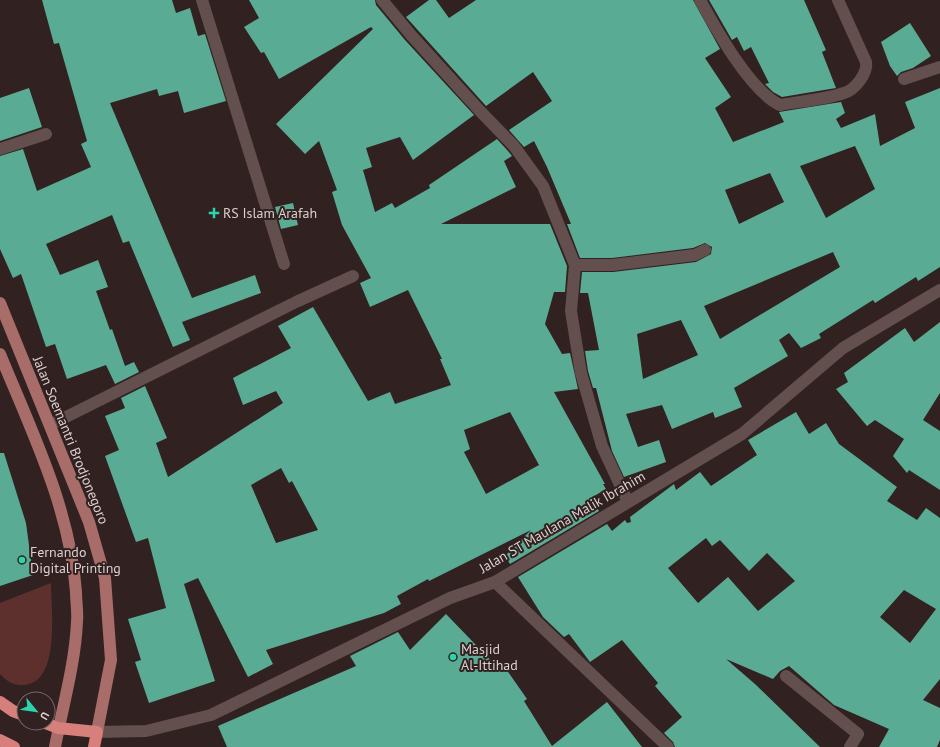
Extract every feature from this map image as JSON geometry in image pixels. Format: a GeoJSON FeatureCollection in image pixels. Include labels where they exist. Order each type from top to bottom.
{"type":"FeatureCollection","features":[{"type":"Feature","properties":{"kind":"highway"},"geometry":{"type":"LineString","coordinates":[[0,702],[16,712]]}},
{"type":"Feature","properties":{"kind":"highway"},"geometry":{"type":"LineString","coordinates":[[58,728],[97,732],[94,747]]}},
{"type":"Feature","properties":{"kind":"highway"},"geometry":{"type":"LineString","coordinates":[[0,740],[14,747]]}},
{"type":"Feature","properties":{"kind":"main road","name":"Jalan Soemantri Brodjonegoro"},"geometry":{"type":"LineString","coordinates":[[0,303],[89,522],[105,578],[111,660],[97,732]]}},
{"type":"Feature","properties":{"kind":"main road"},"geometry":{"type":"LineString","coordinates":[[0,354],[32,428],[63,521],[74,571],[77,620],[74,657],[55,747]]}},
{"type":"Feature","properties":{"kind":"street"},"geometry":{"type":"LineString","coordinates":[[202,0],[284,264]]}},
{"type":"Feature","properties":{"kind":"street"},"geometry":{"type":"LineString","coordinates":[[382,0],[480,111],[514,146],[543,186],[575,265],[571,311],[580,373],[602,446],[628,502]]}},
{"type":"Feature","properties":{"kind":"street"},"geometry":{"type":"LineString","coordinates":[[700,0],[723,43],[765,95],[780,105],[846,93],[863,77],[867,68],[866,62],[838,0]]}},
{"type":"Feature","properties":{"kind":"street"},"geometry":{"type":"LineString","coordinates":[[904,79],[940,67]]}},
{"type":"Feature","properties":{"kind":"street"},"geometry":{"type":"LineString","coordinates":[[0,149],[46,134]]}},
{"type":"Feature","properties":{"kind":"street"},"geometry":{"type":"LineString","coordinates":[[575,265],[612,265],[695,255],[705,250]]}},
{"type":"Feature","properties":{"kind":"street"},"geometry":{"type":"LineString","coordinates":[[50,425],[296,302],[353,276]]}},
{"type":"Feature","properties":{"kind":"street","name":"Jalan ST Maulana Malik Ibrahim"},"geometry":{"type":"LineString","coordinates":[[97,732],[146,731],[211,714],[450,598],[495,582],[742,434],[843,348],[940,290]]}},
{"type":"Feature","properties":{"kind":"street"},"geometry":{"type":"LineString","coordinates":[[495,582],[668,747]]}},
{"type":"Feature","properties":{"kind":"street"},"geometry":{"type":"LineString","coordinates":[[786,676],[858,734],[850,747]]}},
{"type":"Feature","properties":{"kind":"shaded area"},"geometry":{"type":"Polygon","coordinates":[[[51,583],[51,643],[49,658],[44,672],[36,681],[24,685],[14,684],[0,674],[0,603],[51,583]]]}},
{"type":"Feature","properties":{"kind":"building"},"geometry":{"type":"Polygon","coordinates":[[[42,0],[172,0],[176,13],[190,8],[198,36],[205,34],[226,101],[184,113],[178,91],[159,96],[157,89],[110,103],[192,298],[255,275],[261,293],[182,322],[190,340],[173,347],[129,241],[123,243],[112,215],[46,244],[60,275],[98,260],[108,287],[96,291],[110,330],[112,329],[125,366],[134,362],[139,372],[115,384],[106,365],[67,379],[55,344],[46,347],[21,274],[13,278],[0,249],[0,156],[23,149],[37,191],[91,167],[81,144],[87,141],[59,43],[54,44],[42,0]]]}},
{"type":"Feature","properties":{"kind":"building"},"geometry":{"type":"Polygon","coordinates":[[[249,0],[375,0],[376,5],[405,40],[474,115],[413,160],[400,137],[366,148],[372,167],[363,170],[375,212],[392,203],[395,208],[430,188],[429,185],[497,139],[512,156],[504,161],[516,187],[441,224],[550,224],[567,266],[565,292],[554,292],[545,324],[562,354],[570,353],[578,389],[554,392],[605,484],[603,484],[606,489],[591,498],[599,511],[510,564],[505,556],[531,530],[429,581],[428,579],[397,596],[401,604],[384,613],[266,650],[273,664],[248,677],[198,578],[184,584],[215,681],[149,703],[135,662],[141,660],[128,619],[166,608],[148,538],[136,542],[105,456],[119,450],[105,416],[125,408],[121,398],[145,386],[167,438],[156,443],[168,477],[283,403],[276,391],[243,405],[233,378],[291,348],[278,326],[313,307],[368,401],[390,392],[395,404],[451,385],[440,359],[442,359],[408,290],[370,307],[360,283],[371,278],[342,225],[332,192],[337,190],[319,141],[305,154],[276,124],[373,29],[371,27],[279,79],[264,52],[261,53],[244,27],[259,18],[249,0]],[[510,412],[464,430],[470,449],[464,452],[486,494],[539,465],[510,412]],[[281,468],[251,485],[276,543],[318,530],[292,481],[289,483],[281,468]]]}},
{"type":"Feature","properties":{"kind":"building"},"geometry":{"type":"Polygon","coordinates":[[[429,0],[436,0],[449,18],[476,0],[693,0],[720,49],[705,58],[731,97],[715,108],[733,142],[784,122],[779,112],[841,102],[845,113],[836,119],[841,128],[875,114],[880,146],[915,128],[905,102],[940,88],[940,267],[918,281],[916,277],[875,303],[873,300],[819,334],[821,338],[801,348],[789,333],[779,340],[788,356],[734,388],[742,407],[715,418],[713,412],[672,429],[662,405],[626,414],[638,447],[659,440],[666,462],[624,477],[612,451],[596,388],[593,388],[588,371],[585,351],[599,350],[588,293],[580,293],[582,272],[613,272],[696,262],[711,254],[712,247],[705,243],[693,248],[612,258],[580,258],[567,224],[571,224],[547,167],[534,141],[524,147],[509,130],[552,101],[533,72],[486,106],[406,17],[429,0]],[[855,146],[800,166],[826,218],[875,189],[855,146]],[[770,173],[725,190],[739,224],[784,202],[770,173]],[[833,252],[704,306],[720,339],[840,267],[833,252]],[[681,320],[637,334],[643,379],[698,355],[681,320]]]}},
{"type":"Feature","properties":{"kind":"building"},"geometry":{"type":"Polygon","coordinates":[[[709,0],[804,0],[826,50],[822,52],[836,88],[782,97],[773,92],[765,84],[769,83],[751,47],[744,51],[737,37],[732,40],[709,0]]]}},
{"type":"Feature","properties":{"kind":"building"},"geometry":{"type":"Polygon","coordinates":[[[910,23],[931,56],[913,68],[901,72],[897,76],[890,66],[881,42],[910,23]]]}},
{"type":"Feature","properties":{"kind":"building"},"geometry":{"type":"Polygon","coordinates":[[[29,88],[42,127],[0,141],[0,98],[29,88]]]}},
{"type":"Feature","properties":{"kind":"building"},"geometry":{"type":"Polygon","coordinates":[[[293,203],[298,225],[281,229],[275,207],[293,203]]]}},
{"type":"Feature","properties":{"kind":"building"},"geometry":{"type":"Polygon","coordinates":[[[940,322],[940,393],[923,420],[940,431],[940,490],[909,470],[907,473],[893,456],[904,439],[875,420],[867,426],[836,389],[848,382],[844,373],[905,328],[914,342],[940,322]]]}},
{"type":"Feature","properties":{"kind":"building"},"geometry":{"type":"Polygon","coordinates":[[[796,412],[809,434],[826,423],[839,444],[897,487],[887,501],[917,520],[926,508],[940,518],[940,679],[923,700],[940,708],[940,740],[937,747],[879,747],[889,729],[834,705],[789,666],[780,671],[773,679],[726,659],[755,684],[820,747],[675,747],[673,742],[664,733],[682,717],[655,686],[658,683],[622,640],[590,662],[569,634],[564,637],[543,617],[518,577],[607,524],[612,531],[625,520],[627,523],[631,522],[630,517],[674,484],[676,490],[700,472],[711,486],[757,455],[748,440],[796,412]],[[706,538],[668,568],[698,603],[728,577],[758,611],[795,581],[767,553],[749,571],[720,540],[712,546],[706,538]],[[904,590],[880,617],[910,643],[936,609],[904,590]]]}},
{"type":"Feature","properties":{"kind":"building"},"geometry":{"type":"Polygon","coordinates":[[[0,453],[4,453],[26,523],[33,575],[0,586],[0,453]]]}},
{"type":"Feature","properties":{"kind":"building"},"geometry":{"type":"Polygon","coordinates":[[[446,614],[502,672],[506,669],[527,699],[524,701],[552,746],[607,702],[642,747],[227,747],[218,726],[356,666],[350,656],[398,632],[410,650],[446,614]]]}},
{"type":"Feature","properties":{"kind":"place","name":"RS Islam Arafah"},"geometry":{"type":"Point","coordinates":[214,213]}},
{"type":"Feature","properties":{"kind":"place","name":"Fernando Digital Printing"},"geometry":{"type":"Point","coordinates":[22,560]}},
{"type":"Feature","properties":{"kind":"place","name":"Masjid Al-Ittihad"},"geometry":{"type":"Point","coordinates":[453,657]}}]}
